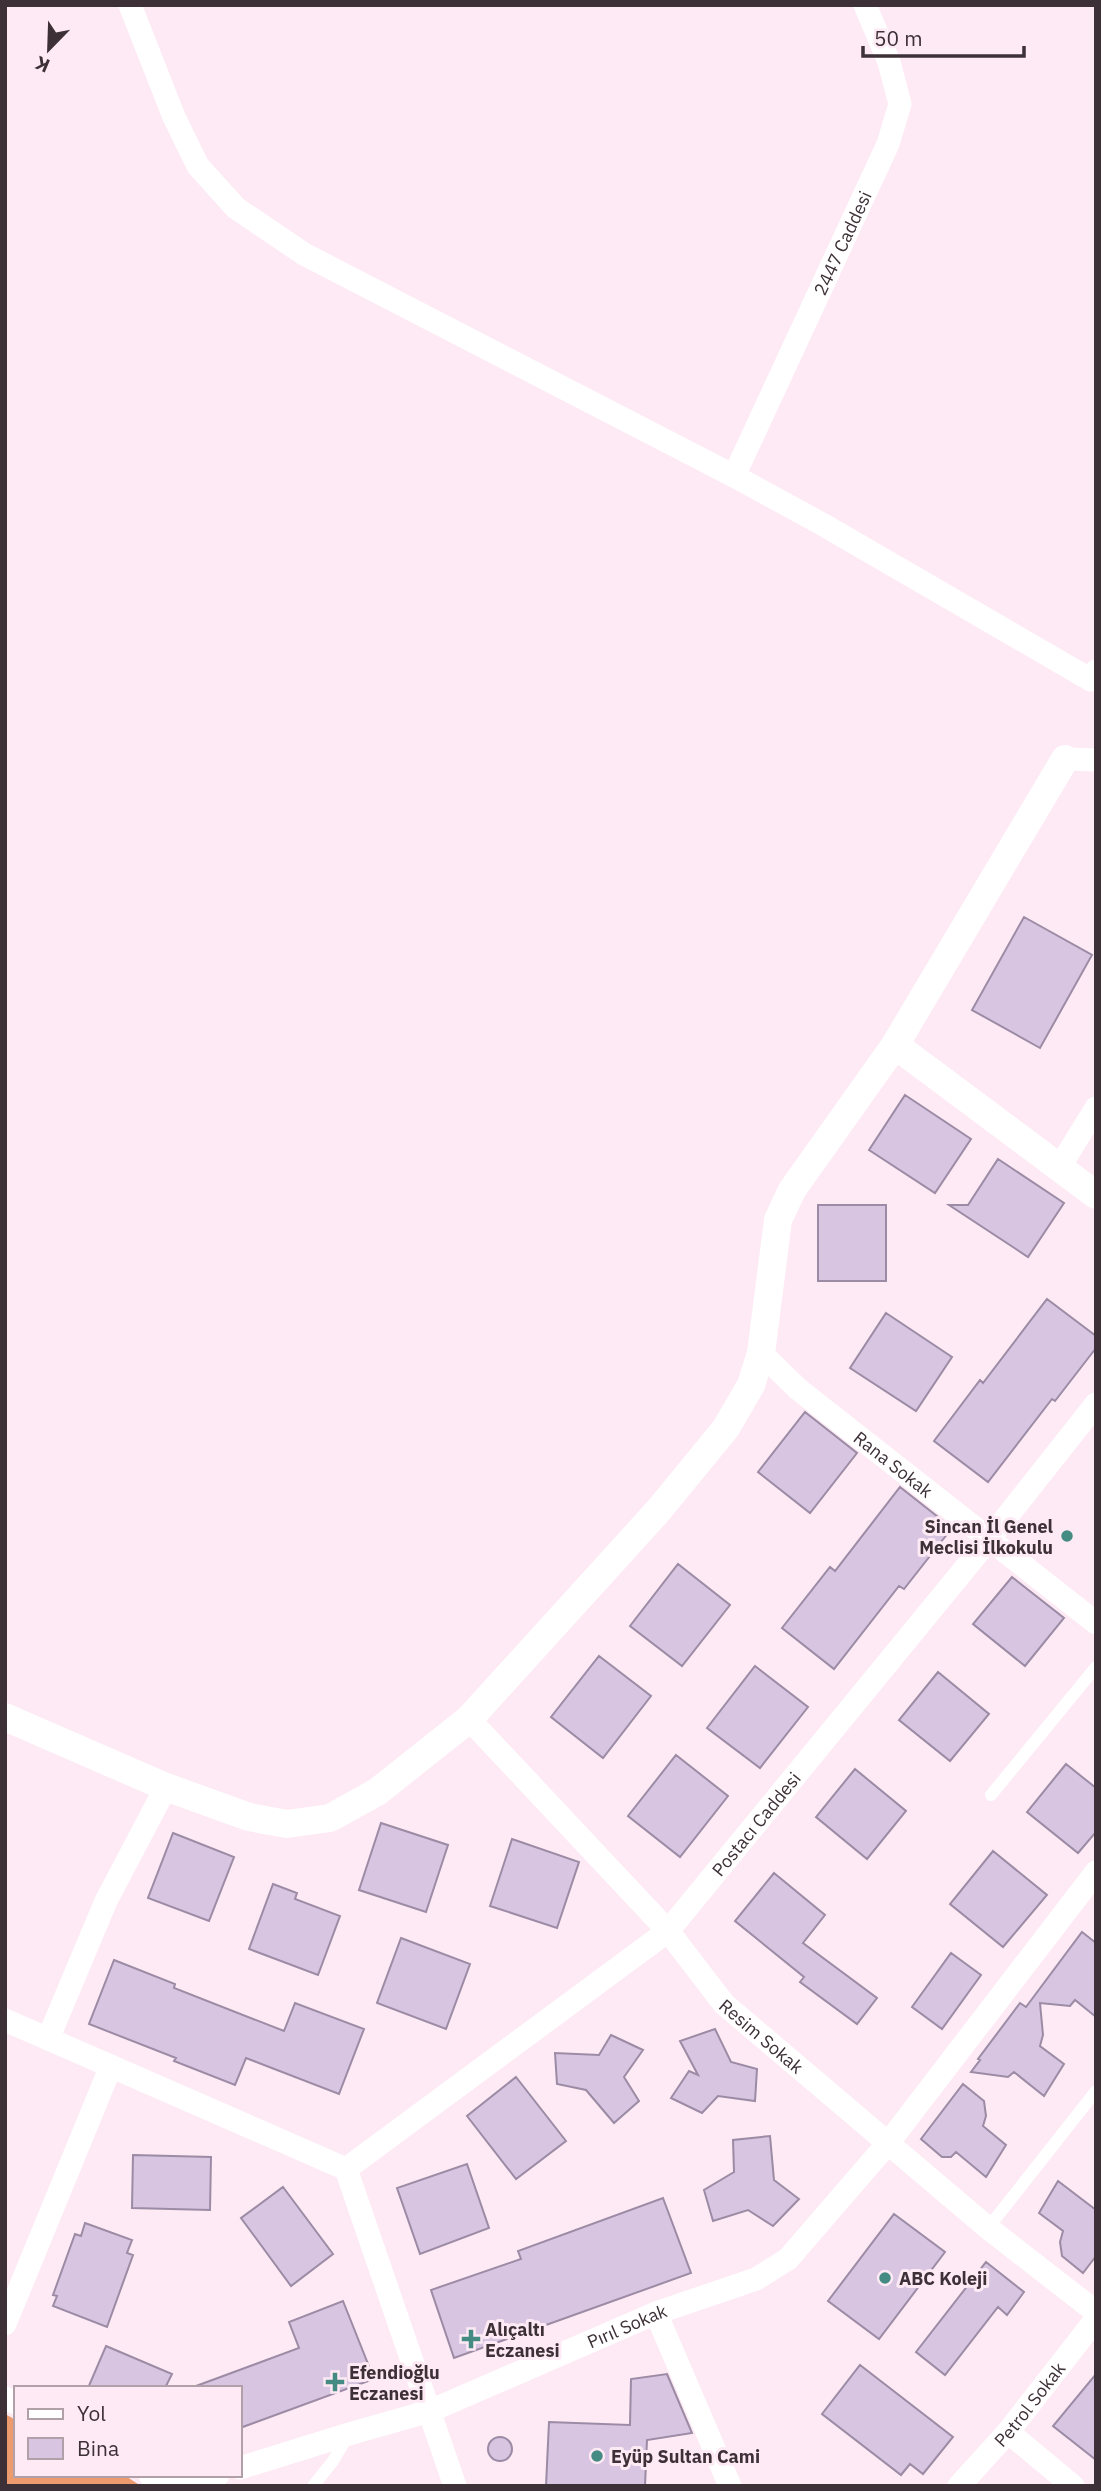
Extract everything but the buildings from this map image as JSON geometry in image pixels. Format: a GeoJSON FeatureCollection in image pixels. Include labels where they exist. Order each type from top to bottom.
{"type":"FeatureCollection","features":[{"type":"Feature","properties":{"kind":"street"},"geometry":{"type":"LineString","coordinates":[[131,5],[174,117],[198,166],[236,208],[304,254],[734,476],[1091,680],[1096,671]]}},
{"type":"Feature","properties":{"kind":"street","name":"2447 Caddesi"},"geometry":{"type":"LineString","coordinates":[[734,476],[888,144],[900,104],[889,62],[865,5]]}},
{"type":"Feature","properties":{"kind":"street"},"geometry":{"type":"LineString","coordinates":[[5,1717],[166,1787],[249,1817],[288,1824],[330,1818],[377,1791],[469,1718],[658,1511],[726,1428],[751,1385],[761,1353],[778,1220],[792,1191],[895,1045],[1065,759],[1096,760]]}},
{"type":"Feature","properties":{"kind":"street"},"geometry":{"type":"LineString","coordinates":[[895,1045],[1096,1195]]}},
{"type":"Feature","properties":{"kind":"street"},"geometry":{"type":"LineString","coordinates":[[1059,1168],[1096,1108]]}},
{"type":"Feature","properties":{"kind":"street","name":"Rana Sokak"},"geometry":{"type":"LineString","coordinates":[[761,1353],[799,1389],[1096,1623]]}},
{"type":"Feature","properties":{"kind":"street","name":"Postacı Caddesi"},"geometry":{"type":"LineString","coordinates":[[346,2169],[668,1931],[990,1538],[1096,1404]]}},
{"type":"Feature","properties":{"kind":"street","name":"Resim Sokak"},"geometry":{"type":"LineString","coordinates":[[469,1718],[668,1931],[724,2004],[988,2228],[1096,2312]]}},
{"type":"Feature","properties":{"kind":"street"},"geometry":{"type":"LineString","coordinates":[[48,2039],[106,1900],[166,1787]]}},
{"type":"Feature","properties":{"kind":"street","name":"Pırıl Sokak"},"geometry":{"type":"LineString","coordinates":[[242,2467],[430,2411],[656,2313],[757,2279],[788,2259],[889,2142],[1096,1872]]}},
{"type":"Feature","properties":{"kind":"street"},"geometry":{"type":"LineString","coordinates":[[5,2020],[346,2169],[455,2486]]}},
{"type":"Feature","properties":{"kind":"street"},"geometry":{"type":"LineString","coordinates":[[5,2323],[111,2066]]}},
{"type":"Feature","properties":{"kind":"street"},"geometry":{"type":"LineString","coordinates":[[656,2313],[730,2486]]}},
{"type":"Feature","properties":{"kind":"street","name":"Petrol Sokak"},"geometry":{"type":"LineString","coordinates":[[959,2486],[1008,2432],[1096,2319]]}},
{"type":"Feature","properties":{"kind":"street"},"geometry":{"type":"LineString","coordinates":[[1008,2432],[1073,2486]]}},
{"type":"Feature","properties":{"kind":"street"},"geometry":{"type":"LineString","coordinates":[[181,2486],[215,2479]]}},
{"type":"Feature","properties":{"kind":"lane"},"geometry":{"type":"LineString","coordinates":[[991,1795],[1096,1667]]}},
{"type":"Feature","properties":{"kind":"lane"},"geometry":{"type":"LineString","coordinates":[[988,2228],[1096,2091]]}},
{"type":"Feature","properties":{"kind":"lane"},"geometry":{"type":"LineString","coordinates":[[313,2486],[333,2461],[349,2434]]}},
{"type":"Feature","properties":{"kind":"shaded area"},"geometry":{"type":"Polygon","coordinates":[[[5,2414],[14,2419],[14,2477],[127,2477],[141,2486],[5,2486],[5,2414]]]}},
{"type":"Feature","properties":{"kind":"place","name":"Sincan İl Genel Meclisi İlkokulu"},"geometry":{"type":"Point","coordinates":[1067,1536]}},
{"type":"Feature","properties":{"kind":"place","name":"ABC Koleji"},"geometry":{"type":"Point","coordinates":[885,2278]}},
{"type":"Feature","properties":{"kind":"place","name":"Alıçaltı Eczanesi"},"geometry":{"type":"Point","coordinates":[471,2339]}},
{"type":"Feature","properties":{"kind":"place","name":"Efendioğlu Eczanesi"},"geometry":{"type":"Point","coordinates":[335,2382]}},
{"type":"Feature","properties":{"kind":"place","name":"Eyüp Sultan Cami"},"geometry":{"type":"Point","coordinates":[597,2456]}}]}
